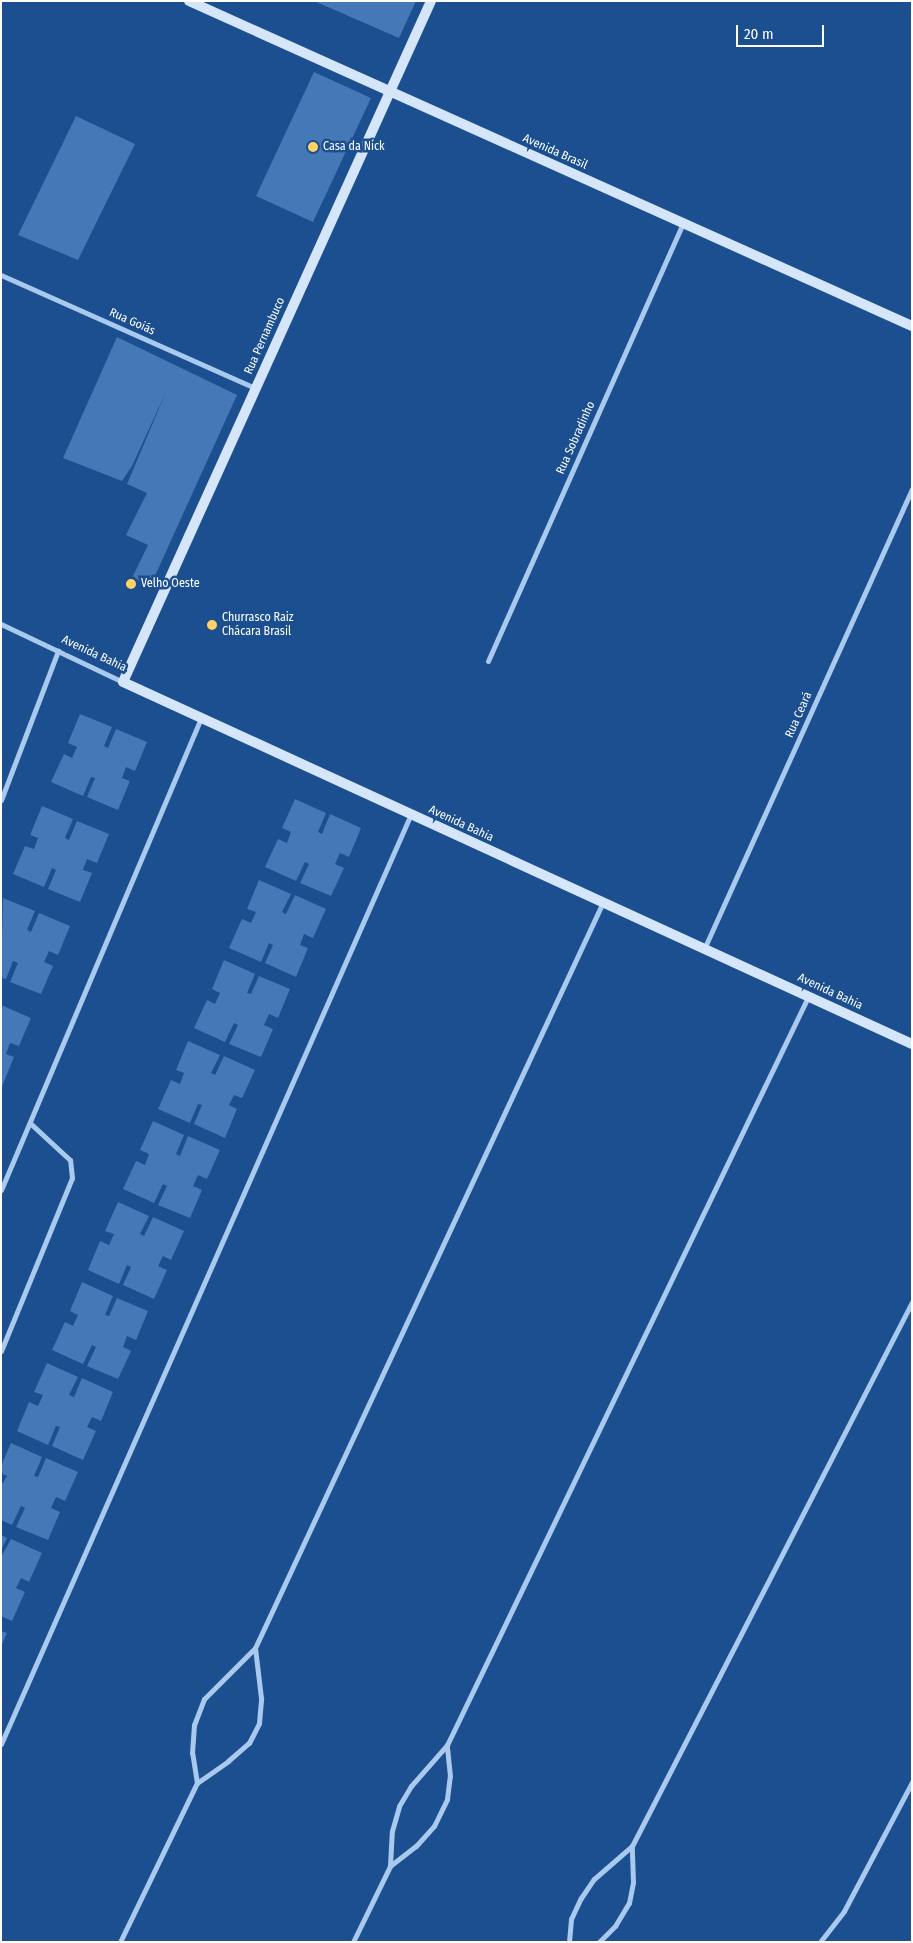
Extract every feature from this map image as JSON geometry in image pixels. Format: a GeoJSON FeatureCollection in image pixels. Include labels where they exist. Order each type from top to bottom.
{"type":"FeatureCollection","features":[{"type":"Feature","properties":{"kind":"street","name":"Avenida Brasil"},"geometry":{"type":"LineString","coordinates":[[189,1],[912,326]]}},
{"type":"Feature","properties":{"kind":"street","name":"Rua Pernambuco"},"geometry":{"type":"LineString","coordinates":[[123,682],[432,1]]}},
{"type":"Feature","properties":{"kind":"street","name":"Rua Sobradinho"},"geometry":{"type":"LineString","coordinates":[[488,661],[683,223]]}},
{"type":"Feature","properties":{"kind":"street","name":"Rua Goiás"},"geometry":{"type":"LineString","coordinates":[[1,275],[255,388]]}},
{"type":"Feature","properties":{"kind":"street","name":"Rua Ceará"},"geometry":{"type":"LineString","coordinates":[[704,949],[912,489]]}},
{"type":"Feature","properties":{"kind":"street","name":"Avenida Bahia"},"geometry":{"type":"LineString","coordinates":[[1,624],[201,718],[912,1044]]}},
{"type":"Feature","properties":{"kind":"street"},"geometry":{"type":"LineString","coordinates":[[1,800],[58,651]]}},
{"type":"Feature","properties":{"kind":"street"},"geometry":{"type":"LineString","coordinates":[[1,1190],[190,740],[201,718]]}},
{"type":"Feature","properties":{"kind":"street"},"geometry":{"type":"LineString","coordinates":[[1,1744],[411,814]]}},
{"type":"Feature","properties":{"kind":"street"},"geometry":{"type":"LineString","coordinates":[[196,1783],[192,1752],[194,1725],[204,1699],[255,1648],[603,902]]}},
{"type":"Feature","properties":{"kind":"street"},"geometry":{"type":"LineString","coordinates":[[353,1942],[390,1866],[392,1831],[399,1806],[411,1786],[447,1745],[808,996]]}},
{"type":"Feature","properties":{"kind":"street"},"geometry":{"type":"LineString","coordinates":[[1,1351],[72,1178],[70,1160],[30,1123]]}},
{"type":"Feature","properties":{"kind":"street"},"geometry":{"type":"LineString","coordinates":[[569,1942],[571,1919],[581,1898],[594,1879],[632,1846],[912,1302]]}},
{"type":"Feature","properties":{"kind":"street"},"geometry":{"type":"LineString","coordinates":[[120,1942],[196,1783],[228,1761],[248,1743],[259,1723],[262,1698],[255,1648]]}},
{"type":"Feature","properties":{"kind":"street"},"geometry":{"type":"LineString","coordinates":[[390,1866],[416,1846],[434,1826],[447,1799],[450,1776],[447,1745]]}},
{"type":"Feature","properties":{"kind":"street"},"geometry":{"type":"LineString","coordinates":[[820,1942],[844,1911],[912,1782]]}},
{"type":"Feature","properties":{"kind":"street"},"geometry":{"type":"LineString","coordinates":[[599,1942],[615,1926],[629,1904],[633,1882],[632,1846]]}},
{"type":"Feature","properties":{"kind":"building"},"geometry":{"type":"Polygon","coordinates":[[[314,1],[416,1],[399,38],[314,1]]]}},
{"type":"Feature","properties":{"kind":"building","name":"Casa da Nick"},"geometry":{"type":"Polygon","coordinates":[[[314,72],[371,98],[313,222],[256,196],[314,72]]]}},
{"type":"Feature","properties":{"kind":"building"},"geometry":{"type":"Polygon","coordinates":[[[76,116],[135,144],[78,260],[18,235],[76,116]]]}},
{"type":"Feature","properties":{"kind":"building"},"geometry":{"type":"Polygon","coordinates":[[[117,337],[237,395],[149,589],[133,576],[148,545],[126,535],[147,493],[127,484],[166,392],[132,466],[122,481],[63,458],[117,337]]]}},
{"type":"Feature","properties":{"kind":"building"},"geometry":{"type":"Polygon","coordinates":[[[80,714],[112,727],[104,746],[108,748],[116,729],[147,742],[135,771],[126,767],[122,778],[130,781],[118,810],[87,797],[95,778],[91,777],[83,796],[51,782],[64,754],[72,758],[77,747],[68,743],[80,714]]]}},
{"type":"Feature","properties":{"kind":"building"},"geometry":{"type":"Polygon","coordinates":[[[295,799],[326,813],[318,832],[322,834],[330,814],[361,828],[349,857],[340,853],[335,864],[344,868],[331,896],[300,883],[309,864],[305,862],[296,881],[265,867],[278,839],[287,843],[291,832],[282,828],[295,799]]]}},
{"type":"Feature","properties":{"kind":"building"},"geometry":{"type":"Polygon","coordinates":[[[42,806],[73,819],[65,838],[69,840],[77,821],[109,834],[97,863],[87,859],[83,870],[92,873],[80,902],[48,889],[56,870],[52,868],[44,887],[13,874],[25,846],[34,849],[38,838],[30,835],[42,806]]]}},
{"type":"Feature","properties":{"kind":"building"},"geometry":{"type":"Polygon","coordinates":[[[259,880],[291,894],[282,912],[286,914],[295,895],[326,909],[313,938],[304,934],[300,945],[308,948],[296,977],[265,963],[273,945],[269,943],[261,962],[229,948],[242,919],[251,923],[256,912],[247,909],[259,880]]]}},
{"type":"Feature","properties":{"kind":"building"},"geometry":{"type":"Polygon","coordinates":[[[3,898],[35,911],[27,930],[31,932],[39,913],[70,926],[58,955],[49,951],[44,962],[53,966],[41,994],[10,982],[18,963],[13,961],[6,979],[1,978],[3,898]]]}},
{"type":"Feature","properties":{"kind":"building"},"geometry":{"type":"Polygon","coordinates":[[[224,960],[255,974],[247,993],[251,994],[259,976],[290,989],[278,1018],[269,1014],[264,1025],[273,1029],[261,1057],[229,1044],[238,1025],[234,1023],[225,1042],[194,1028],[207,1000],[215,1004],[220,993],[212,989],[224,960]]]}},
{"type":"Feature","properties":{"kind":"building"},"geometry":{"type":"Polygon","coordinates":[[[1,1005],[31,1018],[19,1046],[10,1043],[6,1054],[14,1057],[1,1089],[1,1005]]]}},
{"type":"Feature","properties":{"kind":"building"},"geometry":{"type":"Polygon","coordinates":[[[188,1041],[220,1055],[211,1073],[215,1075],[224,1056],[255,1070],[242,1098],[234,1095],[229,1105],[237,1109],[225,1138],[194,1124],[202,1105],[198,1104],[190,1123],[158,1109],[171,1080],[180,1084],[184,1073],[176,1070],[188,1041]]]}},
{"type":"Feature","properties":{"kind":"building"},"geometry":{"type":"Polygon","coordinates":[[[153,1121],[184,1135],[176,1154],[180,1156],[188,1136],[220,1150],[207,1179],[198,1175],[193,1186],[202,1190],[190,1218],[158,1205],[167,1186],[163,1184],[154,1203],[123,1189],[136,1161],[145,1165],[149,1154],[140,1150],[153,1121]]]}},
{"type":"Feature","properties":{"kind":"building"},"geometry":{"type":"Polygon","coordinates":[[[118,1202],[149,1216],[140,1234],[144,1236],[153,1217],[184,1231],[171,1260],[163,1256],[158,1266],[167,1270],[154,1299],[123,1285],[131,1267],[127,1265],[119,1284],[88,1270],[100,1241],[109,1245],[114,1234],[105,1231],[118,1202]]]}},
{"type":"Feature","properties":{"kind":"building"},"geometry":{"type":"Polygon","coordinates":[[[82,1282],[113,1296],[105,1315],[109,1316],[117,1298],[148,1311],[136,1340],[127,1336],[123,1347],[131,1351],[118,1379],[87,1366],[96,1347],[92,1345],[83,1364],[52,1350],[65,1322],[73,1326],[78,1315],[70,1311],[82,1282]]]}},
{"type":"Feature","properties":{"kind":"building"},"geometry":{"type":"Polygon","coordinates":[[[47,1363],[78,1377],[69,1395],[74,1397],[82,1378],[113,1392],[101,1421],[92,1417],[87,1427],[96,1431],[83,1460],[52,1446],[60,1427],[56,1426],[48,1445],[17,1431],[29,1402],[38,1406],[43,1395],[34,1392],[47,1363]]]}},
{"type":"Feature","properties":{"kind":"building"},"geometry":{"type":"Polygon","coordinates":[[[11,1443],[42,1457],[34,1476],[38,1477],[46,1458],[78,1472],[65,1501],[56,1497],[51,1508],[60,1512],[48,1540],[16,1527],[25,1508],[21,1506],[12,1525],[1,1520],[1,1486],[7,1476],[1,1473],[1,1466],[11,1443]]]}},
{"type":"Feature","properties":{"kind":"building"},"geometry":{"type":"Polygon","coordinates":[[[1,1535],[7,1538],[1,1550],[1,1535]]]}},
{"type":"Feature","properties":{"kind":"building"},"geometry":{"type":"Polygon","coordinates":[[[11,1539],[42,1553],[29,1582],[21,1578],[16,1588],[25,1592],[12,1621],[1,1616],[1,1557],[11,1539]]]}},
{"type":"Feature","properties":{"kind":"building"},"geometry":{"type":"Polygon","coordinates":[[[1,1631],[7,1633],[1,1646],[1,1631]]]}},
{"type":"Feature","properties":{"kind":"place","name":"Casa da Nick"},"geometry":{"type":"Point","coordinates":[313,147]}},
{"type":"Feature","properties":{"kind":"place","name":"Velho Oeste"},"geometry":{"type":"Point","coordinates":[131,584]}},
{"type":"Feature","properties":{"kind":"place","name":"Churrasco Raiz Chácara Brasil"},"geometry":{"type":"Point","coordinates":[212,625]}}]}
